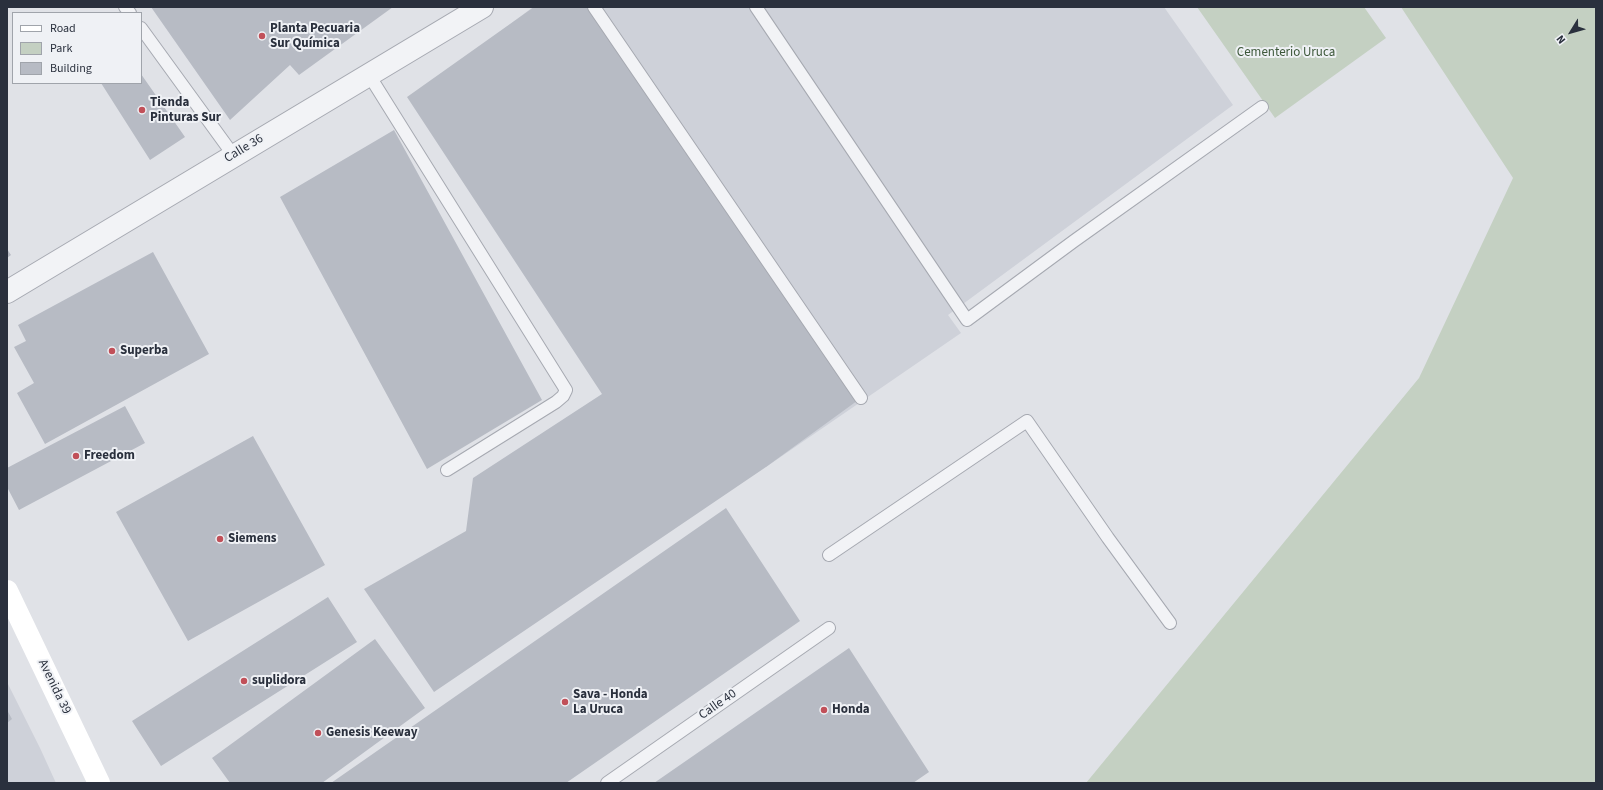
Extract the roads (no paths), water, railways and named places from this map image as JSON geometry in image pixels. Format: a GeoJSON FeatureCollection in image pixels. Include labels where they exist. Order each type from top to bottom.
{"type":"FeatureCollection","features":[{"type":"Feature","properties":{"kind":"main road","name":"Avenida 39"},"geometry":{"type":"LineString","coordinates":[[7,591],[99,783]]}},
{"type":"Feature","properties":{"kind":"street","name":"Calle 36"},"geometry":{"type":"LineString","coordinates":[[7,292],[482,7]]}},
{"type":"Feature","properties":{"kind":"lane"},"geometry":{"type":"LineString","coordinates":[[594,7],[861,398]]}},
{"type":"Feature","properties":{"kind":"lane"},"geometry":{"type":"LineString","coordinates":[[756,7],[967,320],[1074,241],[1262,107]]}},
{"type":"Feature","properties":{"kind":"lane"},"geometry":{"type":"LineString","coordinates":[[142,29],[234,156]]}},
{"type":"Feature","properties":{"kind":"lane"},"geometry":{"type":"LineString","coordinates":[[369,75],[566,390],[563,396],[556,402],[447,470]]}},
{"type":"Feature","properties":{"kind":"lane"},"geometry":{"type":"LineString","coordinates":[[829,555],[1027,421],[1108,538],[1170,623]]}},
{"type":"Feature","properties":{"kind":"lane","name":"Calle 40"},"geometry":{"type":"LineString","coordinates":[[608,783],[829,628]]}},
{"type":"Feature","properties":{"kind":"place","name":"Planta Pecuaria Sur Química"},"geometry":{"type":"Point","coordinates":[262,36]}},
{"type":"Feature","properties":{"kind":"place","name":"Tienda Pinturas Sur"},"geometry":{"type":"Point","coordinates":[142,110]}},
{"type":"Feature","properties":{"kind":"place","name":"Superba"},"geometry":{"type":"Point","coordinates":[112,351]}},
{"type":"Feature","properties":{"kind":"place","name":"Freedom"},"geometry":{"type":"Point","coordinates":[76,456]}},
{"type":"Feature","properties":{"kind":"place","name":"Siemens"},"geometry":{"type":"Point","coordinates":[220,539]}},
{"type":"Feature","properties":{"kind":"place","name":"suplidora"},"geometry":{"type":"Point","coordinates":[244,681]}},
{"type":"Feature","properties":{"kind":"place","name":"Sava - Honda La Uruca"},"geometry":{"type":"Point","coordinates":[565,702]}},
{"type":"Feature","properties":{"kind":"place","name":"Honda"},"geometry":{"type":"Point","coordinates":[824,710]}},
{"type":"Feature","properties":{"kind":"place","name":"Genesis Keeway"},"geometry":{"type":"Point","coordinates":[318,733]}},
{"type":"Feature","properties":{"kind":"park label","name":"Cementerio Uruca"},"geometry":{"type":"Point","coordinates":[1286,53]}}]}
